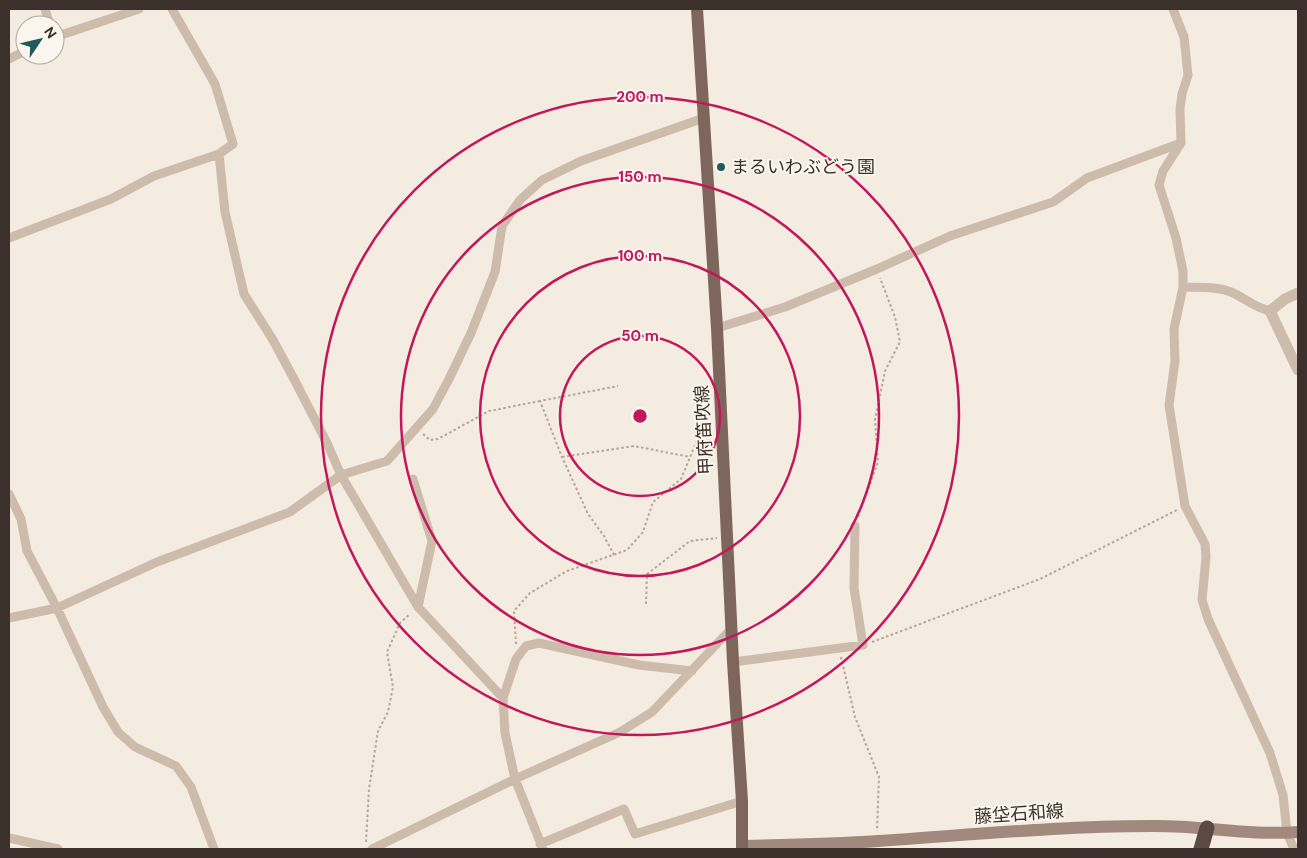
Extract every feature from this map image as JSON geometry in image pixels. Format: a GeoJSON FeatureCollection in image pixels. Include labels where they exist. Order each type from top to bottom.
{"type":"FeatureCollection","features":[{"type":"Feature","properties":{"kind":"highway"},"geometry":{"type":"LineString","coordinates":[[1201,849],[1207,828]]}},
{"type":"Feature","properties":{"kind":"highway"},"geometry":{"type":"LineString","coordinates":[[1207,828],[1212,849]]}},
{"type":"Feature","properties":{"kind":"main road","name":"甲府笛吹線"},"geometry":{"type":"LineString","coordinates":[[698,9],[742,801],[742,848]]}},
{"type":"Feature","properties":{"kind":"main road","name":"藤垈石和線"},"geometry":{"type":"LineString","coordinates":[[742,848],[876,842],[1053,829],[1152,826],[1207,828],[1248,833],[1293,832]]}},
{"type":"Feature","properties":{"kind":"street"},"geometry":{"type":"LineString","coordinates":[[65,34],[139,9]]}},
{"type":"Feature","properties":{"kind":"street"},"geometry":{"type":"LineString","coordinates":[[9,238],[111,199],[154,176],[219,154],[233,144],[215,84],[172,9]]}},
{"type":"Feature","properties":{"kind":"street"},"geometry":{"type":"LineString","coordinates":[[1173,9],[1184,37],[1188,75],[1180,109],[1181,143],[1163,171],[1159,185],[1176,238],[1183,271],[1184,287],[1174,329],[1175,361],[1169,405],[1185,506],[1205,544],[1206,558],[1202,600],[1270,753],[1293,832],[1294,849]]}},
{"type":"Feature","properties":{"kind":"street"},"geometry":{"type":"LineString","coordinates":[[9,618],[57,608],[157,562],[290,512],[341,475],[387,461],[433,409],[471,332],[495,272],[502,226],[520,200],[542,180],[581,161],[704,118]]}},
{"type":"Feature","properties":{"kind":"street"},"geometry":{"type":"LineString","coordinates":[[716,328],[785,307],[950,236],[1053,202],[1088,178],[1181,143]]}},
{"type":"Feature","properties":{"kind":"street"},"geometry":{"type":"LineString","coordinates":[[219,154],[225,212],[244,294],[274,340],[327,443],[341,475],[418,607],[503,698]]}},
{"type":"Feature","properties":{"kind":"street"},"geometry":{"type":"LineString","coordinates":[[1184,287],[1219,288],[1232,292],[1262,309],[1270,311],[1298,293]]}},
{"type":"Feature","properties":{"kind":"street"},"geometry":{"type":"LineString","coordinates":[[1270,311],[1298,370]]}},
{"type":"Feature","properties":{"kind":"street"},"geometry":{"type":"LineString","coordinates":[[413,478],[432,540],[418,607]]}},
{"type":"Feature","properties":{"kind":"street"},"geometry":{"type":"LineString","coordinates":[[9,494],[21,519],[27,551],[57,608],[103,707],[118,732],[135,747],[176,766],[191,787],[214,849]]}},
{"type":"Feature","properties":{"kind":"street"},"geometry":{"type":"LineString","coordinates":[[733,662],[840,650],[863,645],[854,588],[855,526]]}},
{"type":"Feature","properties":{"kind":"street"},"geometry":{"type":"LineString","coordinates":[[372,849],[515,779],[620,732],[652,712],[731,629]]}},
{"type":"Feature","properties":{"kind":"street"},"geometry":{"type":"LineString","coordinates":[[692,670],[639,665],[539,643],[526,646],[516,659],[503,698],[505,733],[515,779],[542,846],[624,809],[635,834],[742,801]]}},
{"type":"Feature","properties":{"kind":"street"},"geometry":{"type":"LineString","coordinates":[[9,838],[58,849]]}},
{"type":"Feature","properties":{"kind":"path"},"geometry":{"type":"LineString","coordinates":[[855,526],[878,462],[875,420],[886,371],[900,342],[896,317],[877,269]]}},
{"type":"Feature","properties":{"kind":"path"},"geometry":{"type":"LineString","coordinates":[[415,429],[430,440],[438,439],[489,411],[618,386]]}},
{"type":"Feature","properties":{"kind":"path"},"geometry":{"type":"LineString","coordinates":[[540,401],[562,457],[588,514],[604,536],[614,555]]}},
{"type":"Feature","properties":{"kind":"path"},"geometry":{"type":"LineString","coordinates":[[516,659],[514,611],[530,593],[567,570],[627,550],[643,532],[653,502],[681,479],[703,426],[720,405]]}},
{"type":"Feature","properties":{"kind":"path"},"geometry":{"type":"LineString","coordinates":[[562,457],[634,446],[690,457]]}},
{"type":"Feature","properties":{"kind":"path"},"geometry":{"type":"LineString","coordinates":[[863,645],[1040,579],[1185,506]]}},
{"type":"Feature","properties":{"kind":"path"},"geometry":{"type":"LineString","coordinates":[[646,604],[647,574],[690,541],[727,537]]}},
{"type":"Feature","properties":{"kind":"path"},"geometry":{"type":"LineString","coordinates":[[366,849],[368,789],[378,731],[388,712],[394,687],[387,652],[400,623],[418,607]]}},
{"type":"Feature","properties":{"kind":"path"},"geometry":{"type":"LineString","coordinates":[[840,650],[855,716],[879,777],[876,842]]}},
{"type":"Feature","properties":{"kind":"place","name":"まるいわぶどう園"},"geometry":{"type":"Point","coordinates":[721,167]}}]}
